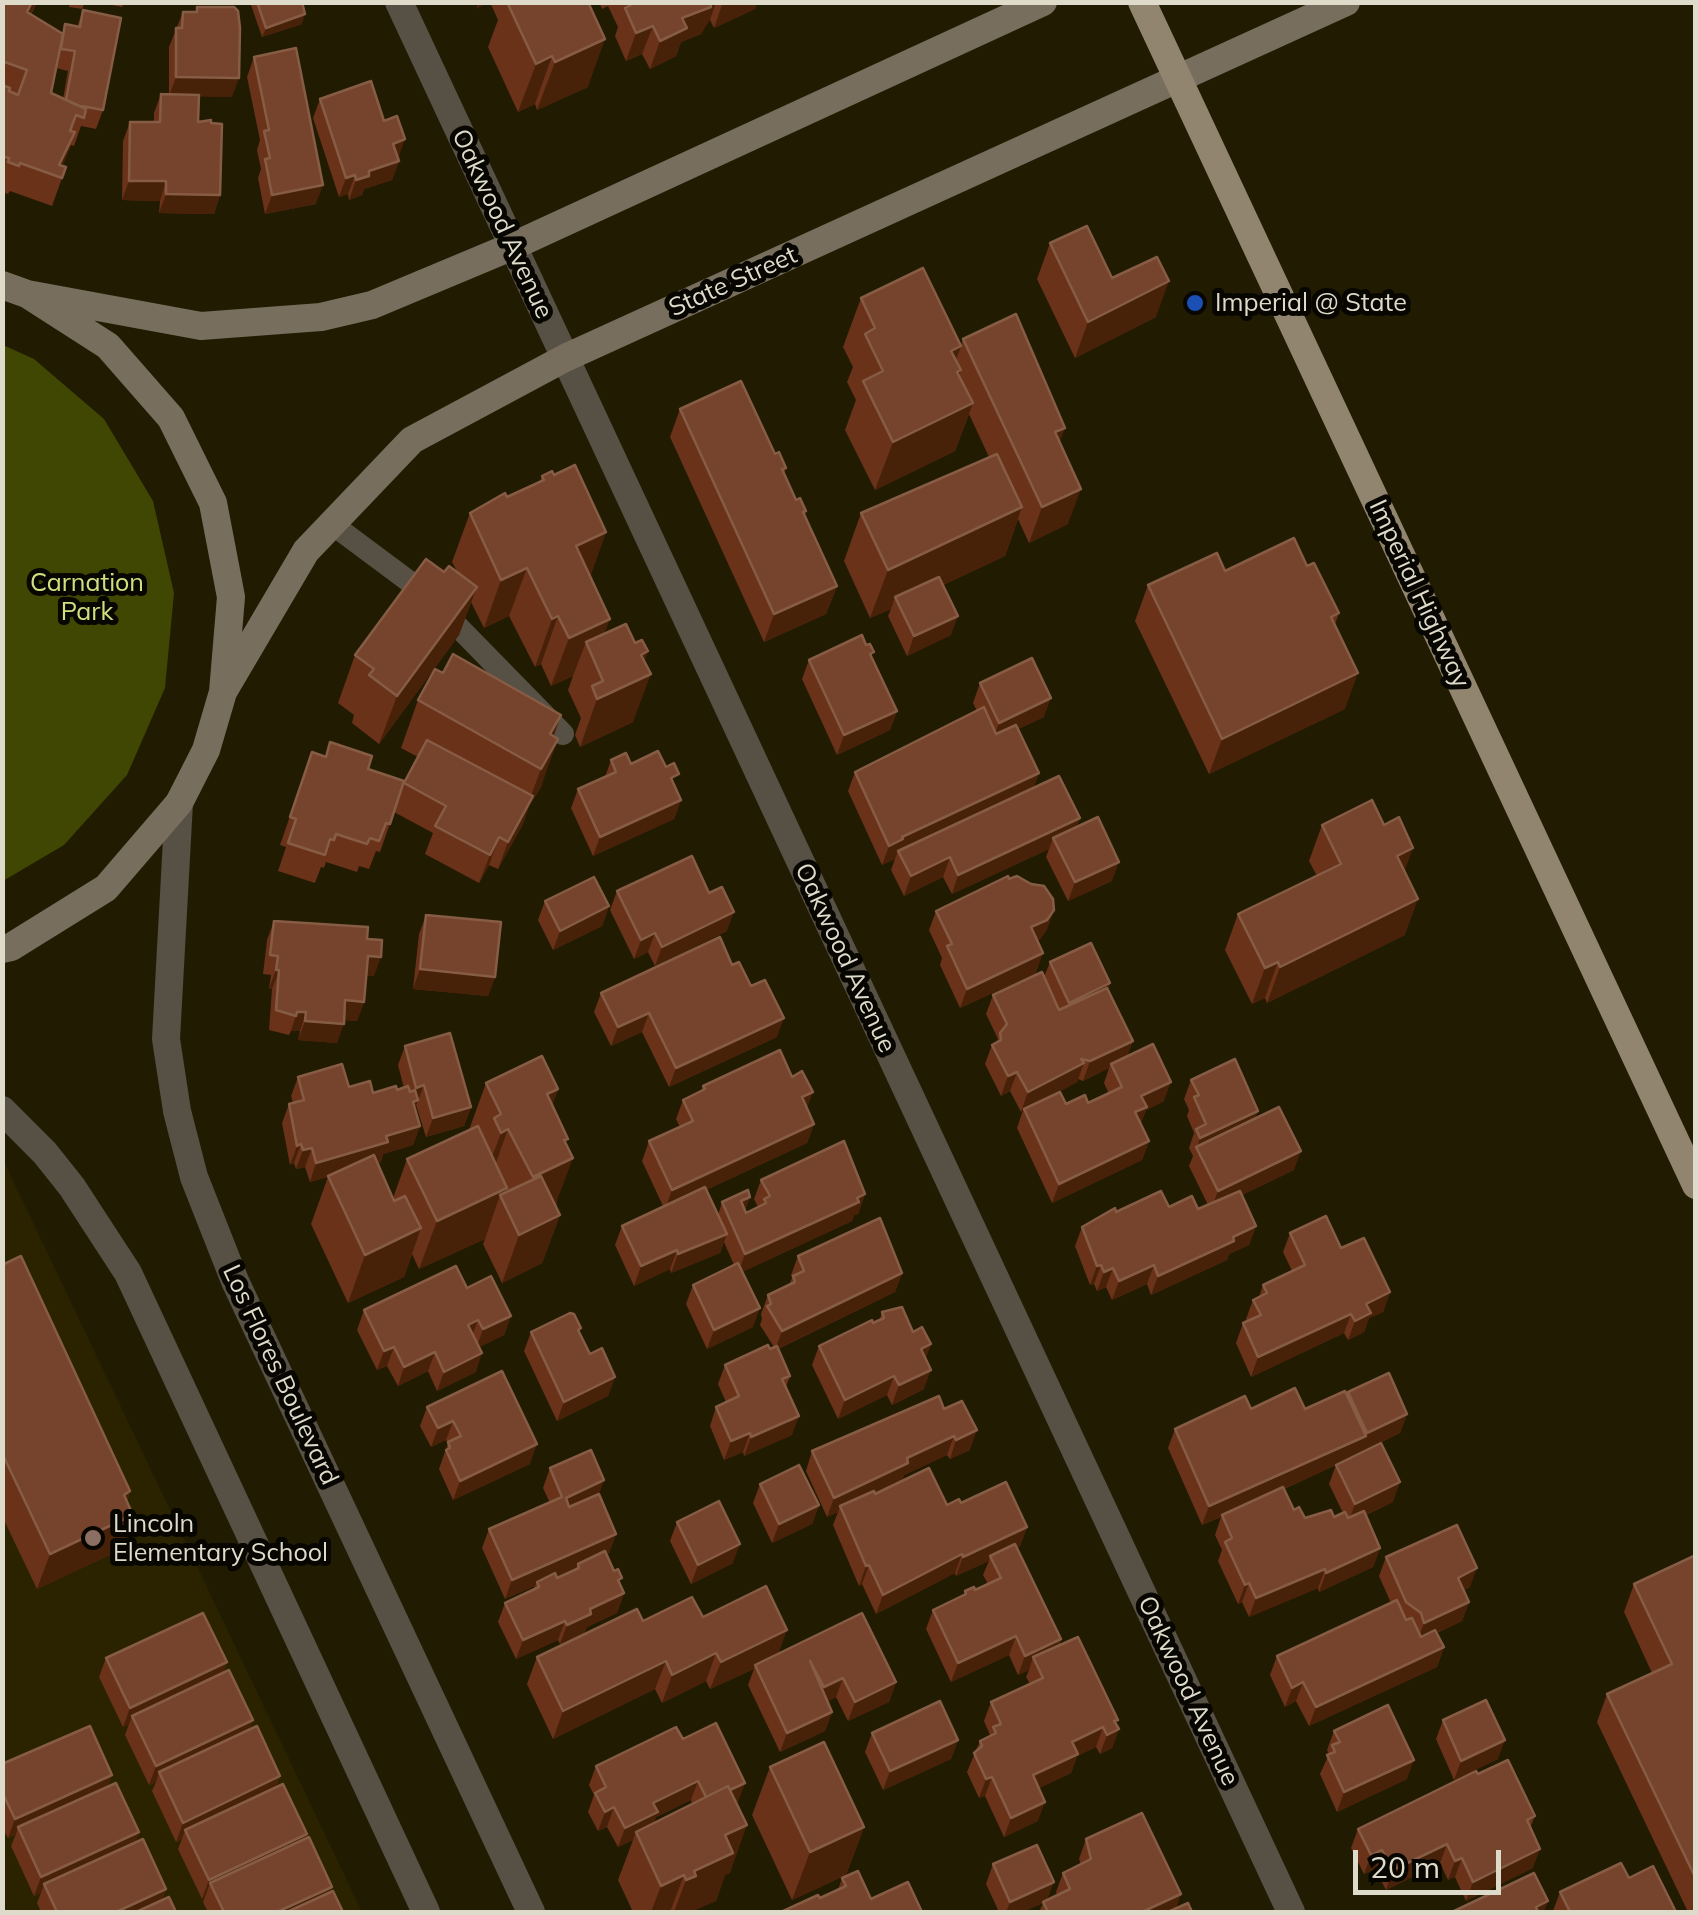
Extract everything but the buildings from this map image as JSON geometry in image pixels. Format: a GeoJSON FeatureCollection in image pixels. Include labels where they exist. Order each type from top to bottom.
{"type":"FeatureCollection","features":[{"type":"Feature","properties":{"kind":"main road"},"geometry":{"type":"LineString","coordinates":[[15,289],[200,326],[321,317],[372,305],[514,246],[1043,2]]}},
{"type":"Feature","properties":{"kind":"main road","name":"Imperial Highway"},"geometry":{"type":"LineString","coordinates":[[1142,2],[1696,1185]]}},
{"type":"Feature","properties":{"kind":"main road","name":"State Street"},"geometry":{"type":"LineString","coordinates":[[224,692],[306,551],[412,440],[566,358],[1346,2]]}},
{"type":"Feature","properties":{"kind":"main road"},"geometry":{"type":"LineString","coordinates":[[2,949],[106,888],[179,804],[206,750],[224,692],[231,597],[213,503],[171,418],[108,346],[15,289]]}},
{"type":"Feature","properties":{"kind":"street","name":"Oakwood Avenue"},"geometry":{"type":"LineString","coordinates":[[399,2],[1291,1912]]}},
{"type":"Feature","properties":{"kind":"street","name":"Los Flores Boulevard"},"geometry":{"type":"LineString","coordinates":[[179,804],[166,1039],[194,1177],[236,1281],[529,1912]]}},
{"type":"Feature","properties":{"kind":"street"},"geometry":{"type":"LineString","coordinates":[[2,1110],[72,1187],[128,1273],[426,1912]]}},
{"type":"Feature","properties":{"kind":"lane"},"geometry":{"type":"LineString","coordinates":[[332,524],[426,594],[563,734]]}},
{"type":"Feature","properties":{"kind":"shaded area","name":"Lincoln Elementary School"},"geometry":{"type":"Polygon","coordinates":[[[2,1161],[5,1164],[362,1912],[3,1912],[2,1161]]]}},
{"type":"Feature","properties":{"kind":"green space","name":"Carnation Park"},"geometry":{"type":"Polygon","coordinates":[[[3,345],[34,359],[104,419],[153,501],[174,593],[165,688],[127,775],[64,845],[3,881],[3,345]]]}},
{"type":"Feature","properties":{"kind":"place","name":"Imperial @ State"},"geometry":{"type":"Point","coordinates":[1195,303]}},
{"type":"Feature","properties":{"kind":"place","name":"Lincoln Elementary School"},"geometry":{"type":"Point","coordinates":[93,1538]}}]}
